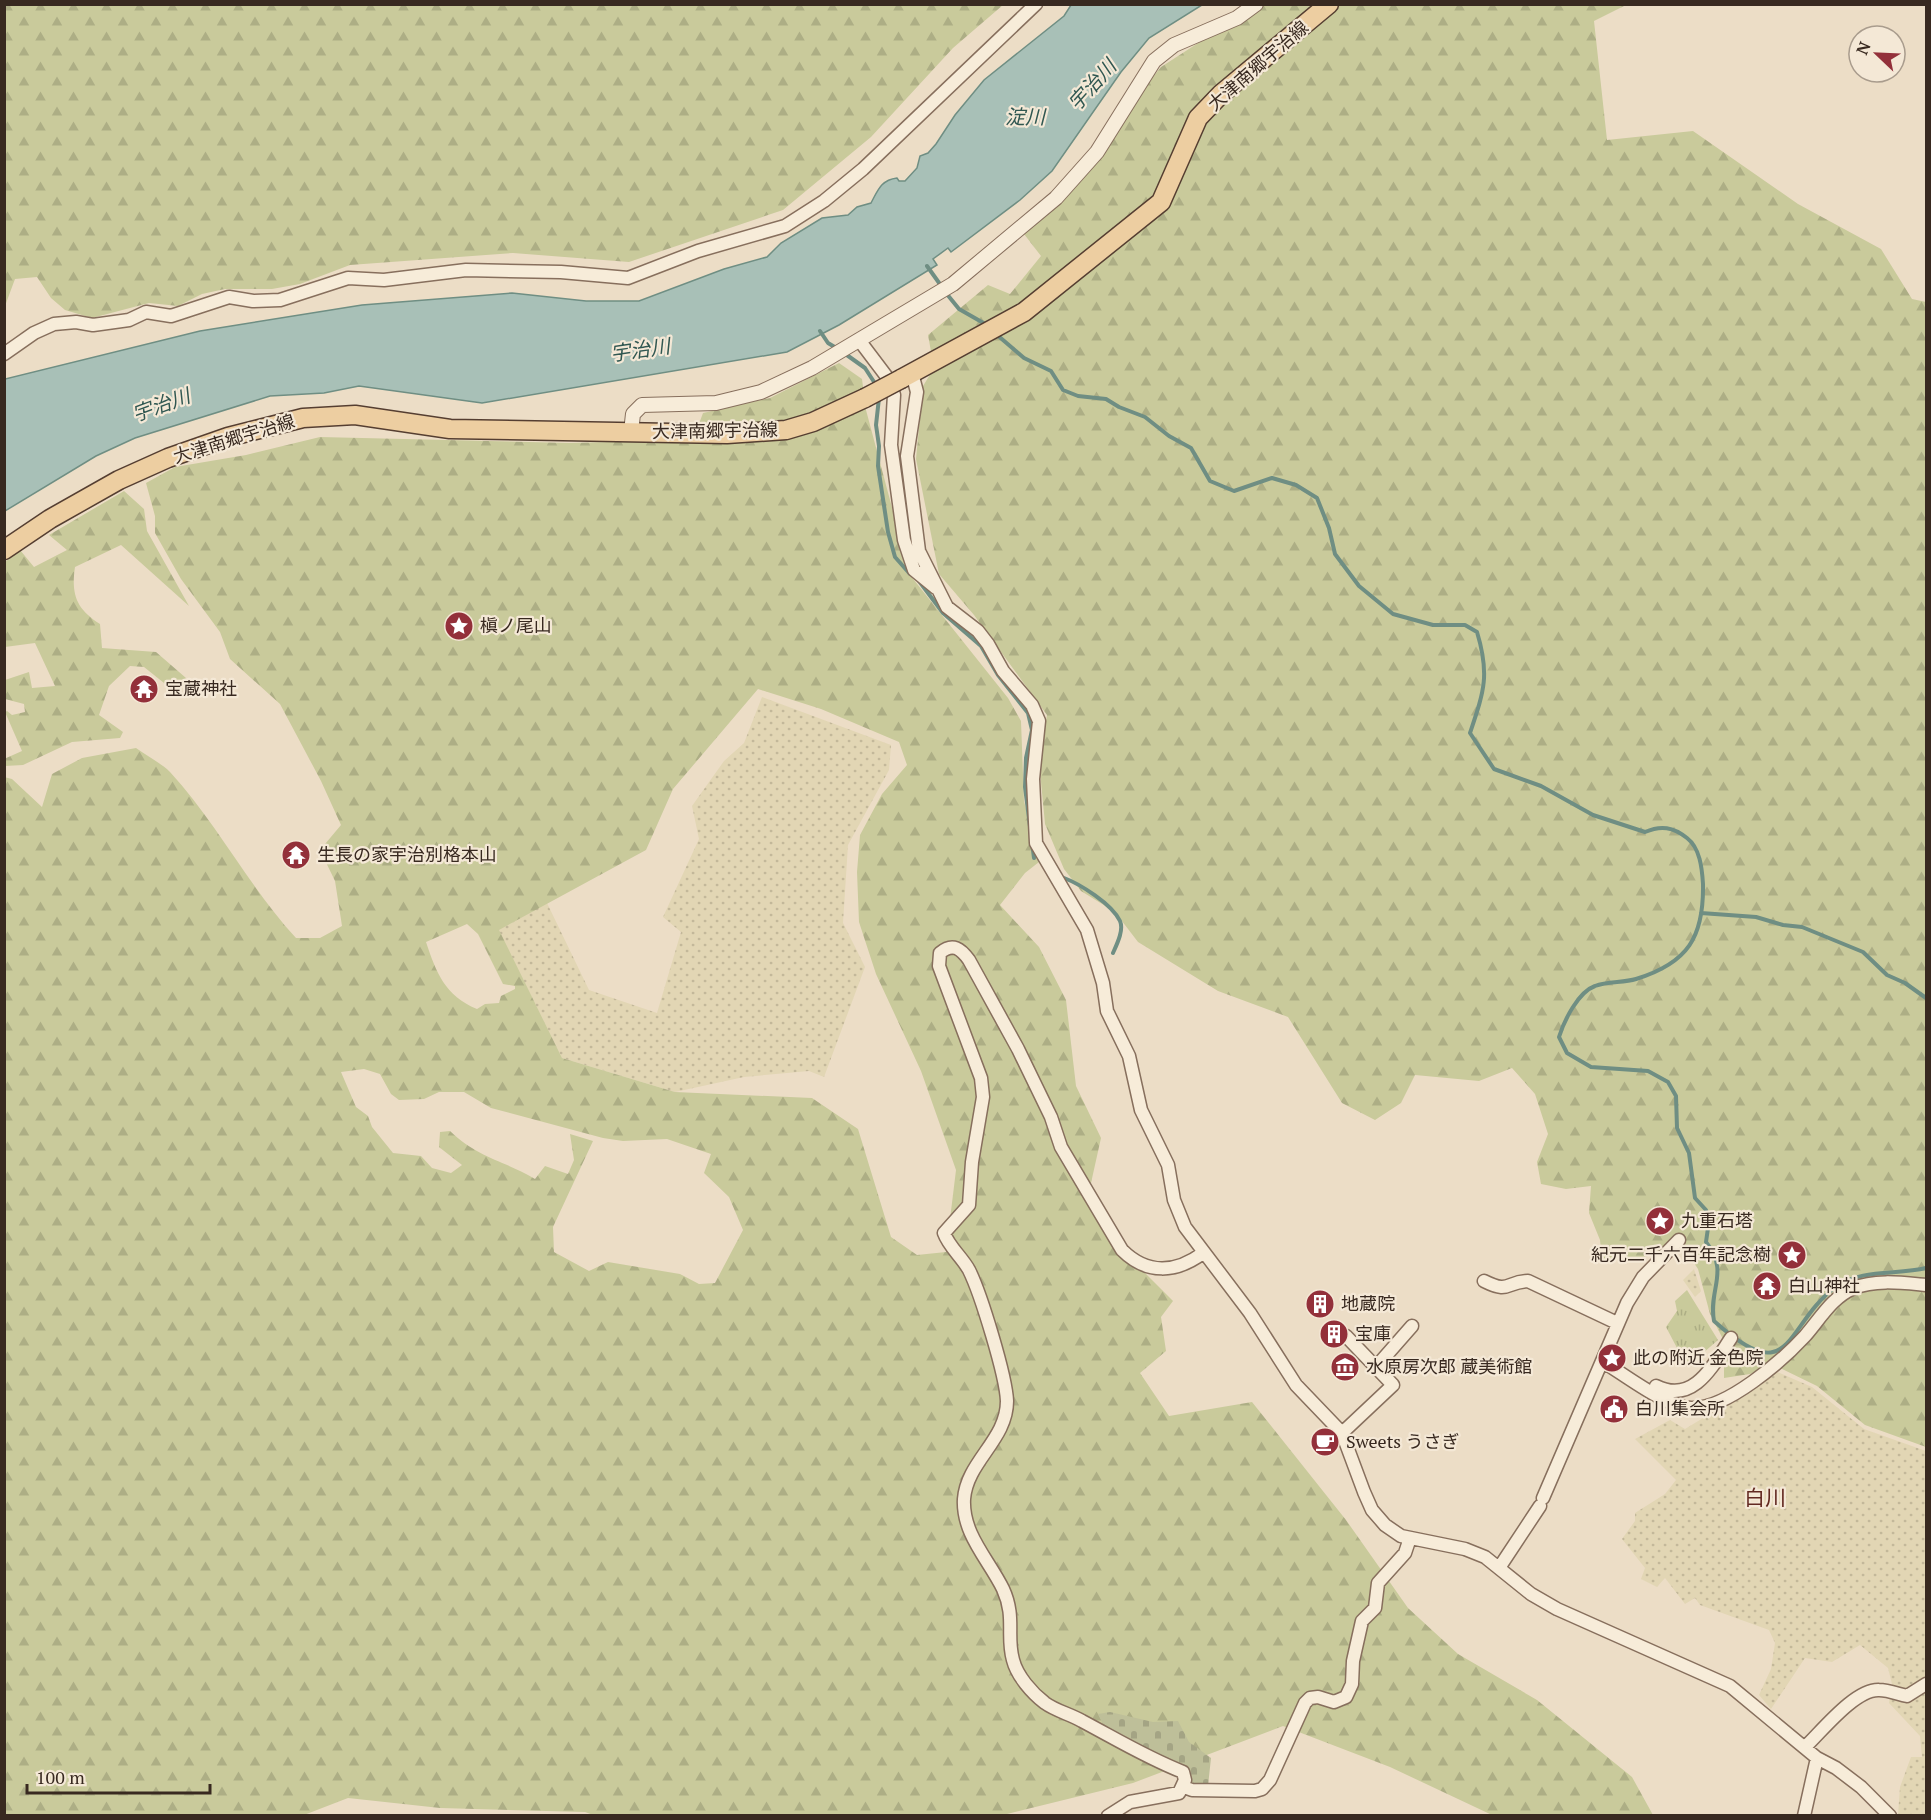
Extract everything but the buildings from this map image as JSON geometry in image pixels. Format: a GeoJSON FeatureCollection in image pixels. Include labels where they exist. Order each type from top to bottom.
{"type":"FeatureCollection","features":[{"type":"Feature","properties":{"kind":"main road","name":"大津南郷宇治線"},"geometry":{"type":"LineString","coordinates":[[4,550],[50,519],[109,486],[168,458],[228,437],[303,418],[356,415],[450,429],[727,434],[786,430],[813,422],[865,398],[1010,320],[1057,288],[1161,202],[1198,118],[1221,94],[1329,4]]}},
{"type":"Feature","properties":{"kind":"street"},"geometry":{"type":"LineString","coordinates":[[4,354],[34,333],[54,324],[76,322],[93,325],[129,320],[146,312],[171,316],[229,297],[253,301],[280,300],[348,278],[384,280],[466,270],[561,272],[628,278],[698,251],[785,226],[824,201],[863,169],[1036,4]]}},
{"type":"Feature","properties":{"kind":"street"},"geometry":{"type":"LineString","coordinates":[[631,432],[633,414],[642,405],[716,403],[761,392],[854,344],[953,284],[1056,198],[1077,175],[1097,152],[1154,61],[1174,45],[1237,18],[1256,4]]}},
{"type":"Feature","properties":{"kind":"street"},"geometry":{"type":"LineString","coordinates":[[854,344],[884,371],[894,395],[891,445],[904,540],[914,570],[936,588]]}},
{"type":"Feature","properties":{"kind":"street"},"geometry":{"type":"LineString","coordinates":[[907,376],[917,392],[907,456],[919,551],[946,607],[978,631],[1003,670],[1032,705],[1039,721],[1032,778],[1036,843],[1087,930],[1103,983],[1107,1011],[1129,1056],[1141,1110],[1168,1165],[1174,1200],[1185,1227],[1250,1314],[1296,1385],[1342,1433],[1372,1510],[1385,1525],[1401,1536],[1465,1549],[1485,1557],[1532,1594],[1557,1609],[1730,1686],[1817,1758],[1836,1768],[1861,1787],[1890,1815]]}},
{"type":"Feature","properties":{"kind":"street"},"geometry":{"type":"LineString","coordinates":[[1108,1815],[1130,1802],[1179,1793],[1184,1787],[1183,1772],[1139,1754],[1082,1720],[1048,1706],[1036,1696],[1016,1668],[1012,1658],[1012,1617],[1008,1599],[969,1528],[964,1500],[966,1486],[1003,1427],[1007,1399],[1002,1372],[972,1275],[944,1233],[969,1205],[972,1162],[983,1097],[981,1078],[944,986],[939,966],[940,954],[953,947],[961,949],[969,960],[1018,1049],[1051,1117],[1061,1147],[1122,1250],[1131,1259],[1166,1270],[1187,1265],[1203,1253]]}},
{"type":"Feature","properties":{"kind":"street"},"geometry":{"type":"LineString","coordinates":[[1499,1568],[1542,1502],[1617,1323],[1643,1277],[1679,1240]]}},
{"type":"Feature","properties":{"kind":"street"},"geometry":{"type":"LineString","coordinates":[[1484,1281],[1497,1288],[1508,1288],[1518,1281],[1528,1281],[1617,1323]]}},
{"type":"Feature","properties":{"kind":"street"},"geometry":{"type":"LineString","coordinates":[[1602,1361],[1674,1404],[1692,1409],[1722,1401],[1769,1369],[1805,1336],[1836,1299],[1855,1287],[1895,1282],[1926,1285]]}},
{"type":"Feature","properties":{"kind":"street"},"geometry":{"type":"LineString","coordinates":[[1376,1367],[1412,1326]]}},
{"type":"Feature","properties":{"kind":"street"},"geometry":{"type":"LineString","coordinates":[[1342,1433],[1393,1385],[1346,1335]]}},
{"type":"Feature","properties":{"kind":"street"},"geometry":{"type":"LineString","coordinates":[[1617,1370],[1636,1376],[1669,1392],[1678,1393],[1708,1373],[1731,1338]]}},
{"type":"Feature","properties":{"kind":"street"},"geometry":{"type":"LineString","coordinates":[[1184,1787],[1203,1791],[1262,1789],[1270,1780],[1305,1703],[1310,1698],[1318,1697],[1334,1702],[1346,1697],[1352,1684],[1353,1660],[1362,1621],[1375,1608],[1378,1583],[1405,1553],[1410,1538]]}},
{"type":"Feature","properties":{"kind":"street"},"geometry":{"type":"LineString","coordinates":[[1805,1747],[1853,1700],[1869,1691],[1879,1690],[1906,1696],[1926,1684]]}},
{"type":"Feature","properties":{"kind":"street"},"geometry":{"type":"LineString","coordinates":[[1804,1815],[1817,1758]]}},
{"type":"Feature","properties":{"kind":"shaded area"},"geometry":{"type":"Polygon","coordinates":[[[762,697],[891,745],[889,770],[848,845],[843,923],[865,967],[824,1077],[809,1071],[744,1077],[675,1092],[562,1058],[498,930],[547,903],[589,990],[657,1013],[681,932],[663,917],[699,839],[692,806],[724,761],[744,743],[762,697]]]}},
{"type":"Feature","properties":{"kind":"shaded area"},"geometry":{"type":"Polygon","coordinates":[[[1694,1269],[1701,1291],[1695,1297],[1683,1280],[1694,1269]]]}},
{"type":"Feature","properties":{"kind":"shaded area"},"geometry":{"type":"Polygon","coordinates":[[[1775,1371],[1812,1387],[1864,1429],[1926,1451],[1926,1815],[1898,1815],[1900,1787],[1911,1757],[1922,1757],[1920,1736],[1889,1703],[1892,1684],[1888,1668],[1860,1645],[1832,1662],[1805,1658],[1771,1709],[1759,1695],[1771,1669],[1775,1643],[1769,1630],[1700,1605],[1695,1598],[1685,1604],[1665,1578],[1657,1587],[1641,1579],[1645,1568],[1622,1539],[1635,1521],[1635,1513],[1665,1494],[1676,1480],[1635,1439],[1670,1420],[1685,1429],[1746,1392],[1775,1371]]]}},
{"type":"Feature","properties":{"kind":"green space"},"geometry":{"type":"Polygon","coordinates":[[[5,4],[1003,5],[953,48],[871,137],[783,210],[629,262],[513,253],[350,265],[300,284],[272,289],[225,289],[202,294],[178,306],[149,303],[92,318],[65,310],[51,298],[37,277],[15,279],[5,306],[5,4]]]}},
{"type":"Feature","properties":{"kind":"green space"},"geometry":{"type":"Polygon","coordinates":[[[1257,5],[1626,5],[1594,21],[1607,140],[1693,131],[1798,204],[1881,249],[1912,299],[1926,302],[1926,1447],[1865,1425],[1817,1386],[1772,1364],[1750,1374],[1724,1378],[1724,1341],[1710,1314],[1698,1269],[1688,1254],[1678,1247],[1650,1256],[1602,1259],[1600,1240],[1589,1213],[1591,1186],[1566,1189],[1541,1184],[1537,1162],[1548,1134],[1535,1094],[1512,1068],[1479,1081],[1415,1075],[1401,1103],[1375,1120],[1342,1103],[1288,1017],[1218,991],[1138,942],[1115,912],[1081,891],[1064,869],[1045,824],[1039,761],[1047,715],[974,615],[939,574],[916,459],[923,386],[934,368],[928,335],[988,285],[1010,294],[1041,256],[1024,234],[1161,67],[1257,5]]]}},
{"type":"Feature","properties":{"kind":"green space"},"geometry":{"type":"Polygon","coordinates":[[[839,363],[862,379],[866,410],[910,575],[1008,698],[1021,721],[1024,801],[1039,862],[1025,873],[1000,905],[1039,947],[1066,1000],[1076,1086],[1101,1138],[1087,1201],[1121,1257],[1142,1270],[1173,1301],[1161,1317],[1166,1351],[1140,1373],[1169,1416],[1252,1402],[1346,1520],[1408,1608],[1458,1654],[1537,1700],[1632,1777],[1653,1815],[1492,1815],[1390,1767],[1283,1726],[1133,1783],[1003,1815],[596,1816],[585,1812],[440,1808],[348,1798],[304,1815],[5,1815],[4,777],[12,779],[42,807],[52,774],[82,758],[136,748],[170,772],[187,792],[263,898],[296,938],[320,938],[342,926],[335,881],[320,850],[341,825],[321,781],[280,704],[230,659],[220,632],[181,579],[155,533],[155,516],[146,483],[175,467],[246,455],[320,437],[569,443],[693,440],[703,413],[770,398],[839,363]],[[758,689],[673,789],[646,850],[499,930],[562,1058],[675,1092],[812,1098],[858,1129],[891,1237],[917,1255],[946,1252],[956,1170],[921,1071],[876,974],[859,922],[857,872],[860,835],[882,794],[907,765],[899,742],[821,709],[758,689]],[[467,924],[426,942],[438,973],[449,990],[466,1004],[477,1009],[485,1004],[499,1003],[501,996],[515,989],[515,986],[503,984],[478,934],[467,924]],[[364,1069],[341,1072],[356,1107],[368,1116],[372,1127],[393,1153],[421,1156],[432,1168],[451,1173],[462,1165],[439,1147],[440,1132],[450,1131],[481,1153],[535,1179],[545,1166],[568,1174],[574,1160],[570,1134],[593,1141],[553,1227],[554,1252],[589,1271],[608,1262],[680,1274],[699,1284],[715,1283],[743,1230],[729,1197],[704,1173],[711,1154],[667,1139],[623,1141],[603,1138],[491,1108],[464,1092],[439,1092],[424,1099],[399,1100],[391,1094],[380,1074],[364,1069]]]}},
{"type":"Feature","properties":{"kind":"green space"},"geometry":{"type":"Polygon","coordinates":[[[124,491],[144,509],[147,531],[189,606],[121,545],[75,567],[74,585],[77,600],[85,613],[100,624],[102,648],[156,652],[186,678],[174,691],[144,667],[130,666],[109,686],[99,715],[123,732],[120,738],[72,742],[23,765],[5,766],[4,759],[22,751],[5,712],[12,715],[25,712],[24,704],[5,699],[5,680],[29,672],[32,688],[55,686],[35,643],[5,647],[5,562],[20,550],[34,567],[67,550],[49,535],[124,491]]]}},
{"type":"Feature","properties":{"kind":"green space"},"geometry":{"type":"Polygon","coordinates":[[[1687,1290],[1718,1340],[1687,1367],[1666,1327],[1677,1311],[1675,1301],[1687,1290]]]}},
{"type":"Feature","properties":{"kind":"green space"},"geometry":{"type":"Polygon","coordinates":[[[1110,1712],[1153,1722],[1178,1721],[1189,1742],[1211,1758],[1208,1786],[1191,1786],[1189,1768],[1165,1759],[1105,1729],[1098,1714],[1110,1712]]]}},
{"type":"Feature","properties":{"kind":"water","name":"淀川"},"geometry":{"type":"Polygon","coordinates":[[[1071,5],[1202,5],[1149,38],[1121,72],[1052,171],[1020,200],[951,252],[948,248],[933,259],[937,265],[839,325],[787,352],[482,403],[359,386],[324,393],[270,396],[135,438],[96,456],[5,511],[5,379],[200,331],[362,305],[512,293],[586,301],[639,301],[724,269],[767,257],[781,243],[822,218],[848,215],[857,207],[871,203],[881,186],[887,181],[897,178],[899,181],[905,181],[917,168],[920,156],[928,153],[936,144],[955,115],[984,80],[1064,16],[1071,5]]]}},
{"type":"Feature","properties":{"kind":"waterway"},"geometry":{"type":"LineString","coordinates":[[927,266],[942,287]]}},
{"type":"Feature","properties":{"kind":"waterway"},"geometry":{"type":"LineString","coordinates":[[946,293],[959,309],[987,325]]}},
{"type":"Feature","properties":{"kind":"waterway"},"geometry":{"type":"LineString","coordinates":[[820,331],[828,343],[838,349]]}},
{"type":"Feature","properties":{"kind":"waterway"},"geometry":{"type":"LineString","coordinates":[[996,334],[1024,358],[1051,371],[1063,390],[1078,396],[1106,399],[1119,407],[1145,417],[1169,436],[1191,448],[1210,481],[1234,491],[1272,478],[1296,485],[1317,498],[1329,528],[1335,554],[1359,586],[1393,614],[1433,625],[1465,625],[1477,632],[1483,660],[1484,683],[1470,733],[1494,769],[1541,786],[1593,815],[1645,832],[1656,828],[1672,829],[1682,834],[1695,847],[1702,871],[1703,903],[1696,933],[1689,945],[1669,965],[1654,972],[1631,980],[1600,984],[1589,989],[1572,1008],[1559,1037],[1567,1053],[1591,1067],[1648,1071],[1668,1082],[1676,1096],[1677,1128],[1689,1153],[1695,1198],[1706,1210],[1709,1221],[1706,1242],[1717,1262],[1714,1321],[1740,1342],[1759,1351],[1774,1352],[1785,1345],[1819,1302],[1837,1286],[1857,1277],[1926,1268]]}},
{"type":"Feature","properties":{"kind":"waterway"},"geometry":{"type":"LineString","coordinates":[[844,353],[865,368],[876,385]]}},
{"type":"Feature","properties":{"kind":"waterway"},"geometry":{"type":"LineString","coordinates":[[879,398],[876,425],[879,446],[878,466],[888,532],[895,557],[910,574]]}},
{"type":"Feature","properties":{"kind":"waterway"},"geometry":{"type":"LineString","coordinates":[[919,581],[943,613],[981,646],[998,675],[1028,713],[1032,730],[1026,758],[1025,787],[1034,858]]}},
{"type":"Feature","properties":{"kind":"waterway"},"geometry":{"type":"LineString","coordinates":[[1064,878],[1095,895],[1110,908],[1120,921],[1120,937],[1113,953]]}},
{"type":"Feature","properties":{"kind":"waterway"},"geometry":{"type":"LineString","coordinates":[[1701,913],[1756,917],[1783,925],[1802,927],[1863,952],[1887,975],[1905,983],[1926,998]]}},
{"type":"Feature","properties":{"kind":"place","name":"槇ノ尾山"},"geometry":{"type":"Point","coordinates":[459,626]}},
{"type":"Feature","properties":{"kind":"place","name":"宝蔵神社"},"geometry":{"type":"Point","coordinates":[144,689]}},
{"type":"Feature","properties":{"kind":"place","name":"生長の家宇治別格本山"},"geometry":{"type":"Point","coordinates":[296,855]}},
{"type":"Feature","properties":{"kind":"place","name":"九重石塔"},"geometry":{"type":"Point","coordinates":[1660,1221]}},
{"type":"Feature","properties":{"kind":"place","name":"紀元二千六百年記念樹"},"geometry":{"type":"Point","coordinates":[1792,1255]}},
{"type":"Feature","properties":{"kind":"place","name":"白山神社"},"geometry":{"type":"Point","coordinates":[1767,1286]}},
{"type":"Feature","properties":{"kind":"place","name":"地蔵院"},"geometry":{"type":"Point","coordinates":[1320,1304]}},
{"type":"Feature","properties":{"kind":"place","name":"宝庫"},"geometry":{"type":"Point","coordinates":[1334,1334]}},
{"type":"Feature","properties":{"kind":"place","name":"此の附近 金色院"},"geometry":{"type":"Point","coordinates":[1612,1358]}},
{"type":"Feature","properties":{"kind":"place","name":"水原房次郎 蔵美術館"},"geometry":{"type":"Point","coordinates":[1345,1367]}},
{"type":"Feature","properties":{"kind":"place","name":"白川集会所"},"geometry":{"type":"Point","coordinates":[1614,1409]}},
{"type":"Feature","properties":{"kind":"place","name":"Sweets うさぎ"},"geometry":{"type":"Point","coordinates":[1325,1442]}},
{"type":"Feature","properties":{"kind":"district","name":"白川"},"geometry":{"type":"Point","coordinates":[1765,1498]}},
{"type":"Feature","properties":{"kind":"water label","name":"宇治川"},"geometry":{"type":"Point","coordinates":[1092,85]}},
{"type":"Feature","properties":{"kind":"water label","name":"宇治川"},"geometry":{"type":"Point","coordinates":[640,350]}},
{"type":"Feature","properties":{"kind":"water label","name":"宇治川"},"geometry":{"type":"Point","coordinates":[161,405]}}]}
